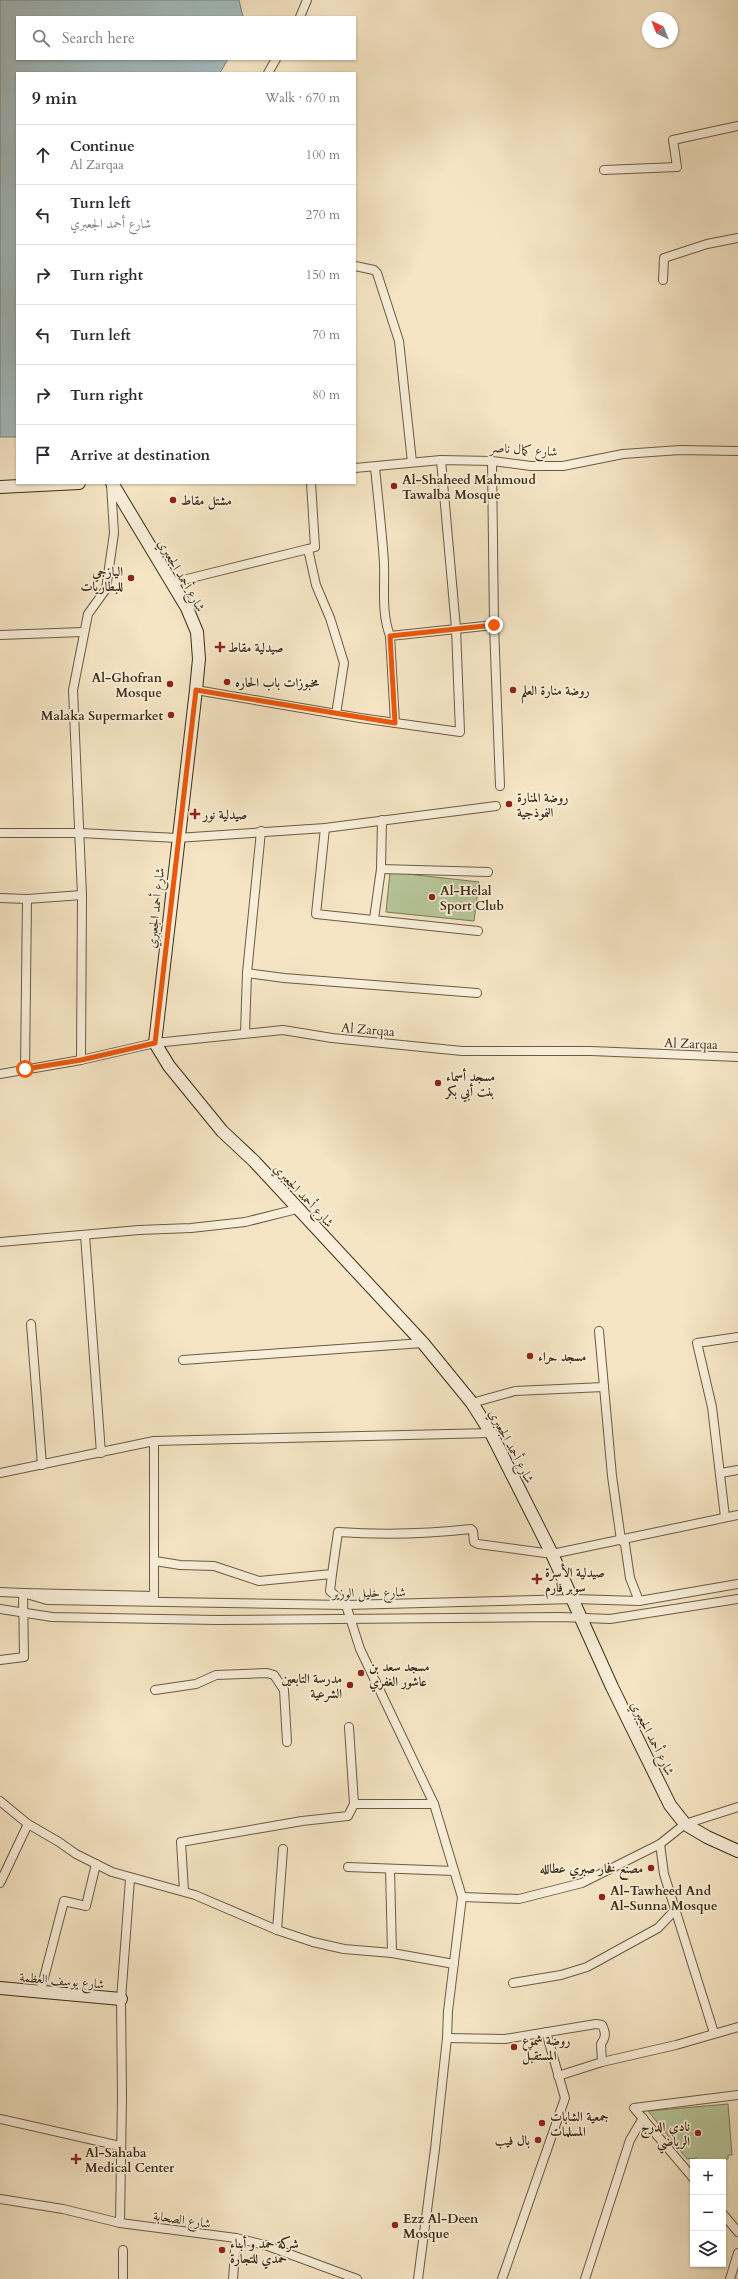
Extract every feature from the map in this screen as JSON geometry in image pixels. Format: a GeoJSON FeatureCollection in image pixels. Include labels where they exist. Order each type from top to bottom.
{"type":"FeatureCollection","features":[{"type":"Feature","properties":{"kind":"street"},"geometry":{"type":"LineString","coordinates":[[300,16],[307,0]]}},
{"type":"Feature","properties":{"kind":"street"},"geometry":{"type":"LineString","coordinates":[[269,72],[275,60]]}},
{"type":"Feature","properties":{"kind":"street"},"geometry":{"type":"LineString","coordinates":[[604,170],[677,167],[673,140],[738,126]]}},
{"type":"Feature","properties":{"kind":"street"},"geometry":{"type":"LineString","coordinates":[[663,280],[664,258],[707,244],[738,238]]}},
{"type":"Feature","properties":{"kind":"street"},"geometry":{"type":"LineString","coordinates":[[356,266],[374,270],[377,273],[399,341],[412,462]]}},
{"type":"Feature","properties":{"kind":"street","name":"شارع كمال ناصر"},"geometry":{"type":"LineString","coordinates":[[356,468],[441,460],[492,461],[531,466],[563,466],[623,454],[680,450],[738,451]]}},
{"type":"Feature","properties":{"kind":"street"},"geometry":{"type":"LineString","coordinates":[[196,690],[336,714],[460,732],[456,628],[441,460]]}},
{"type":"Feature","properties":{"kind":"street"},"geometry":{"type":"LineString","coordinates":[[492,461],[494,625],[500,786]]}},
{"type":"Feature","properties":{"kind":"street"},"geometry":{"type":"LineString","coordinates":[[374,467],[384,565],[382,582],[386,627],[390,636],[395,723]]}},
{"type":"Feature","properties":{"kind":"street"},"geometry":{"type":"LineString","coordinates":[[0,487],[59,484]]}},
{"type":"Feature","properties":{"kind":"street"},"geometry":{"type":"LineString","coordinates":[[81,1060],[82,895],[73,690],[88,614],[106,589],[114,533],[111,484]]}},
{"type":"Feature","properties":{"kind":"street","name":"شارع أحمد الجعبري"},"geometry":{"type":"LineString","coordinates":[[112,484],[187,608],[197,632],[198,659],[196,690],[155,1043],[169,1066],[222,1131],[298,1208],[423,1343],[472,1403],[491,1433],[552,1554],[574,1599],[612,1688],[670,1805],[685,1824],[738,1851]]}},
{"type":"Feature","properties":{"kind":"street"},"geometry":{"type":"LineString","coordinates":[[171,583],[315,547],[311,484]]}},
{"type":"Feature","properties":{"kind":"street"},"geometry":{"type":"LineString","coordinates":[[308,549],[316,585],[330,618],[344,663],[336,714]]}},
{"type":"Feature","properties":{"kind":"street"},"geometry":{"type":"LineString","coordinates":[[390,636],[494,625]]}},
{"type":"Feature","properties":{"kind":"street"},"geometry":{"type":"LineString","coordinates":[[0,635],[84,632]]}},
{"type":"Feature","properties":{"kind":"street"},"geometry":{"type":"LineString","coordinates":[[0,833],[80,834],[178,838],[261,831],[325,828],[496,806]]}},
{"type":"Feature","properties":{"kind":"street"},"geometry":{"type":"LineString","coordinates":[[374,919],[381,868],[382,820]]}},
{"type":"Feature","properties":{"kind":"street"},"geometry":{"type":"LineString","coordinates":[[325,828],[316,914],[478,931]]}},
{"type":"Feature","properties":{"kind":"street"},"geometry":{"type":"LineString","coordinates":[[245,1033],[247,973],[261,831]]}},
{"type":"Feature","properties":{"kind":"street"},"geometry":{"type":"LineString","coordinates":[[381,868],[488,872]]}},
{"type":"Feature","properties":{"kind":"street"},"geometry":{"type":"LineString","coordinates":[[0,898],[27,899],[82,895]]}},
{"type":"Feature","properties":{"kind":"street"},"geometry":{"type":"LineString","coordinates":[[25,1069],[27,899]]}},
{"type":"Feature","properties":{"kind":"street"},"geometry":{"type":"LineString","coordinates":[[247,973],[284,978],[478,993]]}},
{"type":"Feature","properties":{"kind":"street","name":"Al Zarqaa"},"geometry":{"type":"LineString","coordinates":[[0,1074],[81,1060],[155,1043],[283,1030],[332,1038],[462,1051],[591,1051],[738,1057]]}},
{"type":"Feature","properties":{"kind":"street"},"geometry":{"type":"LineString","coordinates":[[0,1242],[85,1234],[190,1228],[245,1222],[298,1208]]}},
{"type":"Feature","properties":{"kind":"street"},"geometry":{"type":"LineString","coordinates":[[85,1234],[101,1453]]}},
{"type":"Feature","properties":{"kind":"street"},"geometry":{"type":"LineString","coordinates":[[31,1324],[42,1465]]}},
{"type":"Feature","properties":{"kind":"street"},"geometry":{"type":"LineString","coordinates":[[599,1331],[612,1476],[621,1540],[625,1544],[630,1578],[639,1602]]}},
{"type":"Feature","properties":{"kind":"street"},"geometry":{"type":"LineString","coordinates":[[725,1517],[712,1407],[697,1343],[738,1337]]}},
{"type":"Feature","properties":{"kind":"street"},"geometry":{"type":"LineString","coordinates":[[183,1360],[423,1343]]}},
{"type":"Feature","properties":{"kind":"street"},"geometry":{"type":"LineString","coordinates":[[472,1403],[515,1391],[604,1386]]}},
{"type":"Feature","properties":{"kind":"street"},"geometry":{"type":"LineString","coordinates":[[0,1473],[154,1441],[491,1433]]}},
{"type":"Feature","properties":{"kind":"street"},"geometry":{"type":"LineString","coordinates":[[0,1660],[24,1657],[23,1593],[154,1596],[154,1441]]}},
{"type":"Feature","properties":{"kind":"street"},"geometry":{"type":"LineString","coordinates":[[721,1473],[738,1470]]}},
{"type":"Feature","properties":{"kind":"street"},"geometry":{"type":"LineString","coordinates":[[418,2279],[435,2155],[447,2038],[448,2011],[462,1897],[434,1804],[360,1649],[346,1606],[330,1591],[338,1532],[385,1535],[471,1529],[473,1531],[474,1542],[478,1544],[552,1554],[738,1514]]}},
{"type":"Feature","properties":{"kind":"street"},"geometry":{"type":"LineString","coordinates":[[155,1561],[180,1565],[214,1566],[258,1581],[332,1574]]}},
{"type":"Feature","properties":{"kind":"street","name":"شارع خليل الوزير"},"geometry":{"type":"LineString","coordinates":[[0,1592],[23,1593],[47,1600],[346,1606],[574,1599],[639,1602],[738,1584]]}},
{"type":"Feature","properties":{"kind":"street","name":"شارع خليل الوزير"},"geometry":{"type":"LineString","coordinates":[[0,1609],[52,1616],[217,1620],[610,1619],[738,1599]]}},
{"type":"Feature","properties":{"kind":"street"},"geometry":{"type":"LineString","coordinates":[[155,1690],[196,1684],[216,1675],[274,1675],[284,1690],[287,1742]]}},
{"type":"Feature","properties":{"kind":"street"},"geometry":{"type":"LineString","coordinates":[[184,1891],[181,1842],[302,1821],[348,1816],[354,1804],[349,1727]]}},
{"type":"Feature","properties":{"kind":"street"},"geometry":{"type":"LineString","coordinates":[[0,1801],[28,1824],[76,1854],[112,1872],[130,1878],[184,1891],[277,1930],[344,1949],[392,1953],[454,1964]]}},
{"type":"Feature","properties":{"kind":"street"},"geometry":{"type":"LineString","coordinates":[[354,1804],[434,1804]]}},
{"type":"Feature","properties":{"kind":"street"},"geometry":{"type":"LineString","coordinates":[[462,1897],[519,1899],[557,1891],[582,1883],[660,1844],[685,1824],[738,1807]]}},
{"type":"Feature","properties":{"kind":"street"},"geometry":{"type":"LineString","coordinates":[[0,1883],[28,1824]]}},
{"type":"Feature","properties":{"kind":"street"},"geometry":{"type":"LineString","coordinates":[[660,1844],[664,1874],[714,2033]]}},
{"type":"Feature","properties":{"kind":"street"},"geometry":{"type":"LineString","coordinates":[[277,1930],[283,1850]]}},
{"type":"Feature","properties":{"kind":"street"},"geometry":{"type":"LineString","coordinates":[[40,1993],[64,1901],[86,1906],[96,1864]]}},
{"type":"Feature","properties":{"kind":"street"},"geometry":{"type":"LineString","coordinates":[[348,1867],[454,1871]]}},
{"type":"Feature","properties":{"kind":"street"},"geometry":{"type":"LineString","coordinates":[[390,1869],[392,1953]]}},
{"type":"Feature","properties":{"kind":"street"},"geometry":{"type":"LineString","coordinates":[[120,2223],[120,2146],[122,2096],[121,1999],[130,1878]]}},
{"type":"Feature","properties":{"kind":"street"},"geometry":{"type":"LineString","coordinates":[[514,1983],[561,1975],[587,1967],[658,1928],[676,1909]]}},
{"type":"Feature","properties":{"kind":"street","name":"شارع يوسف العظمة"},"geometry":{"type":"LineString","coordinates":[[0,1988],[40,1993],[121,1999]]}},
{"type":"Feature","properties":{"kind":"street"},"geometry":{"type":"LineString","coordinates":[[447,2038],[505,2039],[596,2024],[602,2025],[605,2032],[605,2039],[601,2044],[602,2062]]}},
{"type":"Feature","properties":{"kind":"street"},"geometry":{"type":"LineString","coordinates":[[558,2076],[602,2062],[676,2045],[738,2027]]}},
{"type":"Feature","properties":{"kind":"street"},"geometry":{"type":"LineString","coordinates":[[502,2279],[565,2098],[546,2032]]}},
{"type":"Feature","properties":{"kind":"street"},"geometry":{"type":"LineString","coordinates":[[690,2174],[634,2108],[738,2094]]}},
{"type":"Feature","properties":{"kind":"street"},"geometry":{"type":"LineString","coordinates":[[585,2279],[630,2140],[643,2118]]}},
{"type":"Feature","properties":{"kind":"street"},"geometry":{"type":"LineString","coordinates":[[0,2119],[120,2146]]}},
{"type":"Feature","properties":{"kind":"street","name":"شارع الصحابة"},"geometry":{"type":"LineString","coordinates":[[0,2200],[63,2209],[120,2223],[236,2238],[273,2248],[357,2279]]}},
{"type":"Feature","properties":{"kind":"street"},"geometry":{"type":"LineString","coordinates":[[726,2218],[738,2232]]}},
{"type":"Feature","properties":{"kind":"street"},"geometry":{"type":"LineString","coordinates":[[233,2279],[236,2238]]}},
{"type":"Feature","properties":{"kind":"street"},"geometry":{"type":"LineString","coordinates":[[122,2279],[123,2250]]}},
{"type":"Feature","properties":{"kind":"street"},"geometry":{"type":"LineString","coordinates":[[730,2279],[738,2252]]}},
{"type":"Feature","properties":{"kind":"green space","name":"Al-Helal Sport Club"},"geometry":{"type":"Polygon","coordinates":[[[390,872],[479,882],[474,921],[386,912],[390,872]]]}},
{"type":"Feature","properties":{"kind":"green space","name":"نادي الدرج الرياضي"},"geometry":{"type":"Polygon","coordinates":[[[728,2104],[732,2155],[728,2155],[728,2159],[726,2159],[687,2159],[648,2111],[728,2104]]]}},
{"type":"Feature","properties":{"kind":"water"},"geometry":{"type":"Polygon","coordinates":[[[0,0],[239,0],[243,16],[16,16],[16,60],[227,60],[221,72],[16,72],[16,437],[0,437],[0,0]]]}},
{"type":"Feature","properties":{"kind":"place","name":"Al-Shaheed Mahmoud Tawalba Mosque"},"geometry":{"type":"Point","coordinates":[394,486]}},
{"type":"Feature","properties":{"kind":"place","name":"مشتل مقاط"},"geometry":{"type":"Point","coordinates":[173,500]}},
{"type":"Feature","properties":{"kind":"place","name":"اليازجي للبطاريات"},"geometry":{"type":"Point","coordinates":[131,578]}},
{"type":"Feature","properties":{"kind":"place","name":"صيدلية مقاط"},"geometry":{"type":"Point","coordinates":[220,647]}},
{"type":"Feature","properties":{"kind":"place","name":"مخبوزات باب الحاره"},"geometry":{"type":"Point","coordinates":[227,682]}},
{"type":"Feature","properties":{"kind":"place","name":"Al-Ghofran Mosque"},"geometry":{"type":"Point","coordinates":[170,684]}},
{"type":"Feature","properties":{"kind":"place","name":"روضة منارة العلم"},"geometry":{"type":"Point","coordinates":[513,690]}},
{"type":"Feature","properties":{"kind":"place","name":"Malaka Supermarket"},"geometry":{"type":"Point","coordinates":[171,715]}},
{"type":"Feature","properties":{"kind":"place","name":"روضة المنارة النموذجية"},"geometry":{"type":"Point","coordinates":[509,804]}},
{"type":"Feature","properties":{"kind":"place","name":"صيدلية نور"},"geometry":{"type":"Point","coordinates":[195,814]}},
{"type":"Feature","properties":{"kind":"place","name":"Al-Helal Sport Club"},"geometry":{"type":"Point","coordinates":[432,897]}},
{"type":"Feature","properties":{"kind":"place","name":"مسجد أسماء بنت أبي بكر"},"geometry":{"type":"Point","coordinates":[438,1083]}},
{"type":"Feature","properties":{"kind":"place","name":"مسجد حراء"},"geometry":{"type":"Point","coordinates":[530,1356]}},
{"type":"Feature","properties":{"kind":"place","name":"صيدلية الأسرة سوبر فارم"},"geometry":{"type":"Point","coordinates":[537,1579]}},
{"type":"Feature","properties":{"kind":"place","name":"مسجد سعد بن عاشور الغفري"},"geometry":{"type":"Point","coordinates":[361,1673]}},
{"type":"Feature","properties":{"kind":"place","name":"مدرسة التابعين الشرعية"},"geometry":{"type":"Point","coordinates":[350,1685]}},
{"type":"Feature","properties":{"kind":"place","name":"مصنع فخار صبري عطالله"},"geometry":{"type":"Point","coordinates":[651,1868]}},
{"type":"Feature","properties":{"kind":"place","name":"Al-Tawheed And Al-Sunna Mosque"},"geometry":{"type":"Point","coordinates":[602,1897]}},
{"type":"Feature","properties":{"kind":"place","name":"روضة شموع المستقبل"},"geometry":{"type":"Point","coordinates":[514,2047]}},
{"type":"Feature","properties":{"kind":"place","name":"جمعية الشابات المسلمات"},"geometry":{"type":"Point","coordinates":[542,2123]}},
{"type":"Feature","properties":{"kind":"place","name":"نادي الدرج الرياضي"},"geometry":{"type":"Point","coordinates":[698,2133]}},
{"type":"Feature","properties":{"kind":"place","name":"بال فيب"},"geometry":{"type":"Point","coordinates":[538,2140]}},
{"type":"Feature","properties":{"kind":"place","name":"Al-Sahaba Medical Center"},"geometry":{"type":"Point","coordinates":[76,2159]}},
{"type":"Feature","properties":{"kind":"place","name":"Ezz Al-Deen Mosque"},"geometry":{"type":"Point","coordinates":[395,2225]}},
{"type":"Feature","properties":{"kind":"place","name":"شركة حمد و أبناء حمدي للتجارة"},"geometry":{"type":"Point","coordinates":[222,2250]}},
{"type":"Feature","properties":{"kind":"route"},"geometry":{"type":"LineString","coordinates":[[25,1069],[81,1060],[155,1043],[196,690],[395,723],[390,636],[494,625]]}}]}
